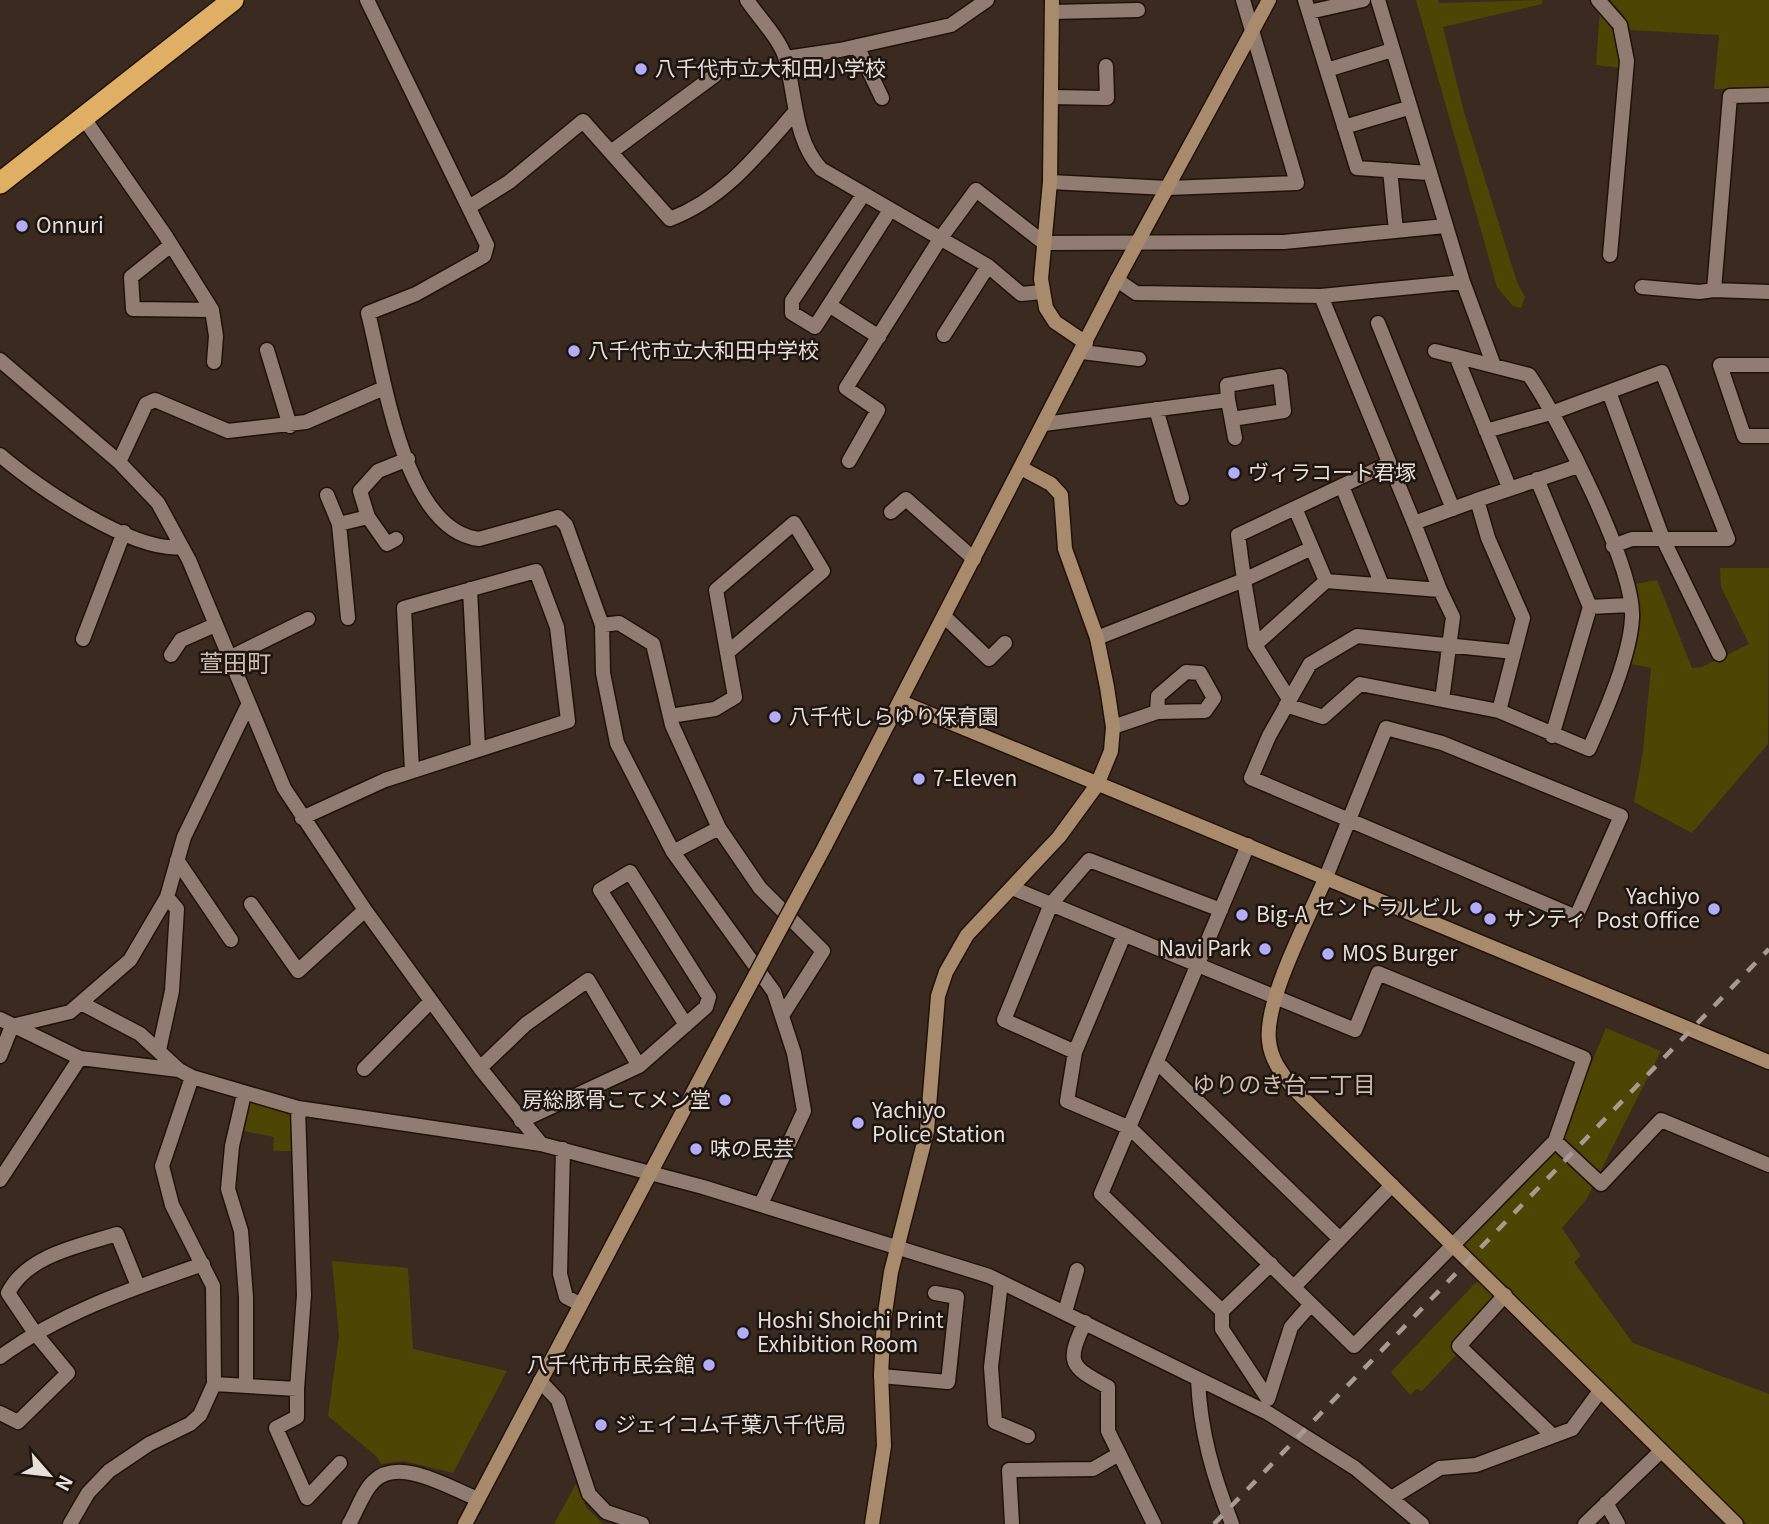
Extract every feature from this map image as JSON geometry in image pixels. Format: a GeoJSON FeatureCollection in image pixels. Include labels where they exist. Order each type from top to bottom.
{"type":"FeatureCollection","features":[{"type":"Feature","properties":{"kind":"highway"},"geometry":{"type":"LineString","coordinates":[[0,183],[233,0]]}},
{"type":"Feature","properties":{"kind":"street"},"geometry":{"type":"LineString","coordinates":[[367,0],[487,245],[484,256],[416,294],[368,313],[384,388],[423,499],[452,531],[466,538],[489,539],[558,517],[564,519],[602,625],[603,673],[617,743],[673,852],[774,992],[783,1014],[804,1111],[761,1204]]}},
{"type":"Feature","properties":{"kind":"street"},"geometry":{"type":"LineString","coordinates":[[747,0],[786,58],[796,111],[810,157],[821,169],[988,266],[1021,294],[1043,292]]}},
{"type":"Feature","properties":{"kind":"street"},"geometry":{"type":"LineString","coordinates":[[786,58],[951,26],[987,0]]}},
{"type":"Feature","properties":{"kind":"street"},"geometry":{"type":"LineString","coordinates":[[1050,181],[1168,188],[1297,183],[1243,0]]}},
{"type":"Feature","properties":{"kind":"street"},"geometry":{"type":"LineString","coordinates":[[465,1524],[901,702],[1117,280],[1269,0]]}},
{"type":"Feature","properties":{"kind":"street"},"geometry":{"type":"LineString","coordinates":[[1363,0],[1307,6],[1357,168],[1428,173]]}},
{"type":"Feature","properties":{"kind":"street"},"geometry":{"type":"LineString","coordinates":[[1378,0],[1428,173],[1463,282],[1494,366]]}},
{"type":"Feature","properties":{"kind":"street"},"geometry":{"type":"LineString","coordinates":[[1598,0],[1608,8],[1620,25],[1627,61],[1610,254]]}},
{"type":"Feature","properties":{"kind":"street"},"geometry":{"type":"LineString","coordinates":[[1138,10],[1052,6],[1050,181],[1043,292],[1046,308],[1055,322],[1084,348],[1139,359]]}},
{"type":"Feature","properties":{"kind":"street"},"geometry":{"type":"LineString","coordinates":[[857,46],[882,98]]}},
{"type":"Feature","properties":{"kind":"street"},"geometry":{"type":"LineString","coordinates":[[1327,70],[1392,50]]}},
{"type":"Feature","properties":{"kind":"street"},"geometry":{"type":"LineString","coordinates":[[1051,97],[1107,98],[1106,66]]}},
{"type":"Feature","properties":{"kind":"street"},"geometry":{"type":"LineString","coordinates":[[611,152],[715,75]]}},
{"type":"Feature","properties":{"kind":"street"},"geometry":{"type":"LineString","coordinates":[[1714,290],[1730,96],[1769,95]]}},
{"type":"Feature","properties":{"kind":"street"},"geometry":{"type":"LineString","coordinates":[[1344,127],[1408,108]]}},
{"type":"Feature","properties":{"kind":"street"},"geometry":{"type":"LineString","coordinates":[[469,207],[509,181],[583,121],[670,219],[711,200],[745,170],[796,111]]}},
{"type":"Feature","properties":{"kind":"street"},"geometry":{"type":"LineString","coordinates":[[83,117],[212,310],[216,336],[214,362]]}},
{"type":"Feature","properties":{"kind":"street"},"geometry":{"type":"LineString","coordinates":[[1390,170],[1396,231]]}},
{"type":"Feature","properties":{"kind":"street"},"geometry":{"type":"LineString","coordinates":[[849,461],[878,410],[846,388],[940,239],[976,190],[1044,243],[1284,242],[1445,226]]}},
{"type":"Feature","properties":{"kind":"street"},"geometry":{"type":"LineString","coordinates":[[863,195],[792,300],[792,313],[815,327],[890,210]]}},
{"type":"Feature","properties":{"kind":"street"},"geometry":{"type":"LineString","coordinates":[[171,245],[131,277],[133,309],[212,310]]}},
{"type":"Feature","properties":{"kind":"street"},"geometry":{"type":"LineString","coordinates":[[944,335],[988,266]]}},
{"type":"Feature","properties":{"kind":"street"},"geometry":{"type":"LineString","coordinates":[[1117,280],[1136,293],[1321,296],[1463,282]]}},
{"type":"Feature","properties":{"kind":"street"},"geometry":{"type":"LineString","coordinates":[[1643,287],[1699,292],[1769,292]]}},
{"type":"Feature","properties":{"kind":"street"},"geometry":{"type":"LineString","coordinates":[[1321,296],[1453,617],[1443,700]]}},
{"type":"Feature","properties":{"kind":"street"},"geometry":{"type":"LineString","coordinates":[[829,305],[879,337]]}},
{"type":"Feature","properties":{"kind":"street"},"geometry":{"type":"LineString","coordinates":[[1378,323],[1453,509]]}},
{"type":"Feature","properties":{"kind":"street"},"geometry":{"type":"LineString","coordinates":[[267,350],[290,426]]}},
{"type":"Feature","properties":{"kind":"street"},"geometry":{"type":"LineString","coordinates":[[1388,464],[1238,535],[1255,645],[1288,702],[1323,717],[1360,684],[1499,711],[1552,736],[1589,749],[1614,693],[1632,618],[1626,575],[1554,412],[1529,375],[1435,351]]}},
{"type":"Feature","properties":{"kind":"street"},"geometry":{"type":"LineString","coordinates":[[1455,356],[1509,488]]}},
{"type":"Feature","properties":{"kind":"street"},"geometry":{"type":"LineString","coordinates":[[0,360],[120,462],[158,503],[182,547],[284,788],[365,910],[480,1068],[541,1144]]}},
{"type":"Feature","properties":{"kind":"street"},"geometry":{"type":"LineString","coordinates":[[1769,365],[1720,365],[1744,436],[1769,436]]}},
{"type":"Feature","properties":{"kind":"street"},"geometry":{"type":"LineString","coordinates":[[1486,431],[1554,412],[1662,372],[1728,540],[1632,539],[1614,546]]}},
{"type":"Feature","properties":{"kind":"street"},"geometry":{"type":"LineString","coordinates":[[1228,400],[1232,419],[1284,411],[1280,376],[1227,385],[1228,400],[1235,438]]}},
{"type":"Feature","properties":{"kind":"street"},"geometry":{"type":"LineString","coordinates":[[120,462],[146,404],[155,400],[228,431],[290,426],[306,422],[384,388]]}},
{"type":"Feature","properties":{"kind":"street"},"geometry":{"type":"LineString","coordinates":[[1609,392],[1663,539],[1719,654]]}},
{"type":"Feature","properties":{"kind":"street"},"geometry":{"type":"LineString","coordinates":[[1044,424],[1228,400]]}},
{"type":"Feature","properties":{"kind":"street"},"geometry":{"type":"LineString","coordinates":[[1156,409],[1182,498]]}},
{"type":"Feature","properties":{"kind":"street"},"geometry":{"type":"LineString","coordinates":[[0,455],[52,495],[124,532],[168,549],[182,547]]}},
{"type":"Feature","properties":{"kind":"street"},"geometry":{"type":"LineString","coordinates":[[387,545],[368,517],[360,491],[378,471],[408,459]]}},
{"type":"Feature","properties":{"kind":"street"},"geometry":{"type":"LineString","coordinates":[[1414,523],[1509,488],[1578,467]]}},
{"type":"Feature","properties":{"kind":"street"},"geometry":{"type":"LineString","coordinates":[[872,1524],[884,1446],[881,1376],[884,1320],[898,1247],[928,1131],[938,996],[959,947],[1059,837],[1097,785],[1111,751],[1112,727],[1097,638],[1065,549],[1061,495],[1051,484],[1021,468]]}},
{"type":"Feature","properties":{"kind":"street"},"geometry":{"type":"LineString","coordinates":[[1537,479],[1590,607],[1552,736]]}},
{"type":"Feature","properties":{"kind":"street"},"geometry":{"type":"LineString","coordinates":[[1342,486],[1382,585]]}},
{"type":"Feature","properties":{"kind":"street"},"geometry":{"type":"LineString","coordinates":[[327,495],[339,524],[348,618]]}},
{"type":"Feature","properties":{"kind":"street"},"geometry":{"type":"LineString","coordinates":[[891,512],[906,499],[974,559]]}},
{"type":"Feature","properties":{"kind":"street"},"geometry":{"type":"LineString","coordinates":[[1477,500],[1488,538],[1523,618],[1499,711]]}},
{"type":"Feature","properties":{"kind":"street"},"geometry":{"type":"LineString","coordinates":[[1295,508],[1326,581]]}},
{"type":"Feature","properties":{"kind":"street"},"geometry":{"type":"LineString","coordinates":[[339,524],[368,517]]}},
{"type":"Feature","properties":{"kind":"street"},"geometry":{"type":"LineString","coordinates":[[670,716],[715,709],[735,697],[727,653],[716,590],[794,523],[823,571],[727,653]]}},
{"type":"Feature","properties":{"kind":"street"},"geometry":{"type":"LineString","coordinates":[[83,639],[124,532]]}},
{"type":"Feature","properties":{"kind":"street"},"geometry":{"type":"LineString","coordinates":[[1097,638],[1244,580],[1312,548]]}},
{"type":"Feature","properties":{"kind":"street"},"geometry":{"type":"LineString","coordinates":[[302,818],[384,780],[568,721],[557,627],[536,570],[404,608],[412,771]]}},
{"type":"Feature","properties":{"kind":"street"},"geometry":{"type":"LineString","coordinates":[[1255,645],[1326,581],[1440,590]]}},
{"type":"Feature","properties":{"kind":"street"},"geometry":{"type":"LineString","coordinates":[[470,589],[478,749]]}},
{"type":"Feature","properties":{"kind":"street"},"geometry":{"type":"LineString","coordinates":[[1590,607],[1630,605]]}},
{"type":"Feature","properties":{"kind":"street"},"geometry":{"type":"LineString","coordinates":[[945,617],[989,659],[1005,643]]}},
{"type":"Feature","properties":{"kind":"street"},"geometry":{"type":"LineString","coordinates":[[229,659],[309,619]]}},
{"type":"Feature","properties":{"kind":"street"},"geometry":{"type":"LineString","coordinates":[[602,625],[619,623],[653,643],[670,716],[719,828],[760,888],[823,951],[783,1014]]}},
{"type":"Feature","properties":{"kind":"street"},"geometry":{"type":"LineString","coordinates":[[171,655],[181,640],[215,625]]}},
{"type":"Feature","properties":{"kind":"street"},"geometry":{"type":"LineString","coordinates":[[1514,652],[1357,636],[1310,664],[1251,778],[1349,820],[1576,917],[1621,816],[1442,743],[1386,728],[1349,820],[1326,877],[1270,1011],[1269,1043],[1281,1073],[1455,1244],[1660,1452],[1736,1524]]}},
{"type":"Feature","properties":{"kind":"street"},"geometry":{"type":"LineString","coordinates":[[901,702],[1769,1062]]}},
{"type":"Feature","properties":{"kind":"street"},"geometry":{"type":"LineString","coordinates":[[6,1023],[70,1012],[131,960],[167,897],[184,837],[218,761],[248,705]]}},
{"type":"Feature","properties":{"kind":"street"},"geometry":{"type":"LineString","coordinates":[[1112,727],[1157,712]]}},
{"type":"Feature","properties":{"kind":"street"},"geometry":{"type":"LineString","coordinates":[[673,852],[719,828]]}},
{"type":"Feature","properties":{"kind":"street"},"geometry":{"type":"LineString","coordinates":[[1248,845],[1101,1194],[1222,1311],[1222,1329],[1268,1399],[1281,1366],[1291,1327],[1311,1304]]}},
{"type":"Feature","properties":{"kind":"street"},"geometry":{"type":"LineString","coordinates":[[177,860],[231,940]]}},
{"type":"Feature","properties":{"kind":"street"},"geometry":{"type":"LineString","coordinates":[[1075,1052],[1004,1020],[1051,904],[1089,860],[1221,910]]}},
{"type":"Feature","properties":{"kind":"street"},"geometry":{"type":"LineString","coordinates":[[521,1121],[639,1066],[686,1025],[706,1007],[709,997],[630,872],[600,890],[686,1025]]}},
{"type":"Feature","properties":{"kind":"street"},"geometry":{"type":"LineString","coordinates":[[1012,888],[1355,1030],[1378,972],[1584,1058],[1556,1141],[1354,1346],[1130,1128],[1067,1101],[1075,1052],[1124,935]]}},
{"type":"Feature","properties":{"kind":"street"},"geometry":{"type":"LineString","coordinates":[[159,1050],[172,991],[177,909],[167,897]]}},
{"type":"Feature","properties":{"kind":"street"},"geometry":{"type":"LineString","coordinates":[[251,904],[298,971],[365,910]]}},
{"type":"Feature","properties":{"kind":"street"},"geometry":{"type":"LineString","coordinates":[[480,1068],[526,1024],[588,980],[639,1066]]}},
{"type":"Feature","properties":{"kind":"street"},"geometry":{"type":"LineString","coordinates":[[364,1069],[431,1001]]}},
{"type":"Feature","properties":{"kind":"street"},"geometry":{"type":"LineString","coordinates":[[81,1003],[140,1034],[185,1074]]}},
{"type":"Feature","properties":{"kind":"street"},"geometry":{"type":"LineString","coordinates":[[0,1056],[6,1023]]}},
{"type":"Feature","properties":{"kind":"street"},"geometry":{"type":"LineString","coordinates":[[6,1023],[80,1058],[185,1074],[244,1094],[298,1108],[563,1149],[761,1204],[1001,1282],[1268,1413],[1356,1468],[1394,1497],[1422,1524]]}},
{"type":"Feature","properties":{"kind":"street"},"geometry":{"type":"LineString","coordinates":[[0,1180],[80,1058]]}},
{"type":"Feature","properties":{"kind":"street"},"geometry":{"type":"LineString","coordinates":[[1157,1062],[1340,1239]]}},
{"type":"Feature","properties":{"kind":"street"},"geometry":{"type":"LineString","coordinates":[[70,1524],[88,1493],[109,1471],[149,1444],[190,1424],[200,1415],[214,1384],[213,1286],[172,1205],[162,1166],[185,1074]]}},
{"type":"Feature","properties":{"kind":"street"},"geometry":{"type":"LineString","coordinates":[[244,1094],[232,1146],[228,1189],[241,1231],[246,1297],[246,1386]]}},
{"type":"Feature","properties":{"kind":"street"},"geometry":{"type":"LineString","coordinates":[[298,1108],[304,1295],[297,1417],[276,1428],[307,1498],[340,1463]]}},
{"type":"Feature","properties":{"kind":"street"},"geometry":{"type":"LineString","coordinates":[[1556,1141],[1601,1184],[1661,1121],[1769,1165]]}},
{"type":"Feature","properties":{"kind":"street"},"geometry":{"type":"LineString","coordinates":[[563,1149],[560,1274],[566,1297],[580,1304]]}},
{"type":"Feature","properties":{"kind":"street"},"geometry":{"type":"LineString","coordinates":[[1294,1287],[1392,1185]]}},
{"type":"Feature","properties":{"kind":"street"},"geometry":{"type":"LineString","coordinates":[[0,1413],[18,1422],[68,1373],[35,1333],[8,1293],[14,1280],[35,1264],[63,1250],[117,1234],[138,1286]]}},
{"type":"Feature","properties":{"kind":"street"},"geometry":{"type":"LineString","coordinates":[[0,1357],[35,1333],[82,1308],[203,1264]]}},
{"type":"Feature","properties":{"kind":"street"},"geometry":{"type":"LineString","coordinates":[[1222,1311],[1271,1264]]}},
{"type":"Feature","properties":{"kind":"street"},"geometry":{"type":"LineString","coordinates":[[1065,1312],[1077,1270]]}},
{"type":"Feature","properties":{"kind":"street"},"geometry":{"type":"LineString","coordinates":[[1001,1282],[991,1367],[995,1422],[1028,1436]]}},
{"type":"Feature","properties":{"kind":"street"},"geometry":{"type":"LineString","coordinates":[[881,1376],[948,1382],[957,1297],[935,1293]]}},
{"type":"Feature","properties":{"kind":"street"},"geometry":{"type":"LineString","coordinates":[[1505,1295],[1459,1346],[1553,1436]]}},
{"type":"Feature","properties":{"kind":"street"},"geometry":{"type":"LineString","coordinates":[[1085,1322],[1071,1352],[1072,1362],[1081,1373],[1108,1387],[1108,1432],[1154,1524]]}},
{"type":"Feature","properties":{"kind":"street"},"geometry":{"type":"LineString","coordinates":[[1198,1379],[1199,1419],[1212,1475],[1232,1524]]}},
{"type":"Feature","properties":{"kind":"street"},"geometry":{"type":"LineString","coordinates":[[540,1381],[558,1399],[589,1494],[606,1513],[642,1524]]}},
{"type":"Feature","properties":{"kind":"street"},"geometry":{"type":"LineString","coordinates":[[214,1384],[297,1389]]}},
{"type":"Feature","properties":{"kind":"street"},"geometry":{"type":"LineString","coordinates":[[1394,1497],[1440,1468],[1476,1465],[1572,1429],[1600,1391]]}},
{"type":"Feature","properties":{"kind":"street"},"geometry":{"type":"LineString","coordinates":[[1585,1524],[1660,1452]]}},
{"type":"Feature","properties":{"kind":"street"},"geometry":{"type":"LineString","coordinates":[[1012,1524],[1009,1471],[1093,1469],[1119,1454]]}},
{"type":"Feature","properties":{"kind":"street"},"geometry":{"type":"LineString","coordinates":[[349,1524],[373,1482],[390,1473],[410,1473],[478,1499]]}},
{"type":"Feature","properties":{"kind":"street"},"geometry":{"type":"LineString","coordinates":[[1606,1503],[1619,1524]]}},
{"type":"Feature","properties":{"kind":"shaded area"},"geometry":{"type":"Polygon","coordinates":[[[1416,0],[1438,0],[1439,3],[1542,0],[1542,4],[1443,27],[1464,112],[1517,282],[1525,297],[1521,308],[1513,306],[1497,287],[1416,0]]]}},
{"type":"Feature","properties":{"kind":"shaded area"},"geometry":{"type":"Polygon","coordinates":[[[1610,0],[1769,0],[1769,88],[1714,89],[1719,35],[1630,30],[1624,16],[1610,0]]]}},
{"type":"Feature","properties":{"kind":"shaded area"},"geometry":{"type":"Polygon","coordinates":[[[1600,9],[1612,25],[1621,68],[1596,65],[1600,9]]]}},
{"type":"Feature","properties":{"kind":"shaded area"},"geometry":{"type":"Polygon","coordinates":[[[1720,568],[1769,568],[1768,744],[1692,833],[1634,802],[1643,751],[1651,668],[1631,664],[1640,625],[1635,584],[1657,580],[1692,668],[1702,667],[1749,644],[1721,587],[1720,568]]]}},
{"type":"Feature","properties":{"kind":"shaded area"},"geometry":{"type":"Polygon","coordinates":[[[1606,1028],[1661,1051],[1586,1200],[1562,1228],[1581,1256],[1574,1262],[1633,1343],[1769,1394],[1769,1524],[1747,1524],[1484,1273],[1460,1244],[1552,1156],[1606,1028]]]}},
{"type":"Feature","properties":{"kind":"shaded area"},"geometry":{"type":"Polygon","coordinates":[[[250,1102],[294,1115],[293,1151],[273,1151],[274,1137],[244,1131],[250,1102]]]}},
{"type":"Feature","properties":{"kind":"shaded area"},"geometry":{"type":"Polygon","coordinates":[[[332,1261],[408,1268],[413,1349],[507,1371],[453,1473],[403,1461],[381,1464],[376,1456],[328,1416],[339,1336],[332,1261]]]}},
{"type":"Feature","properties":{"kind":"shaded area"},"geometry":{"type":"Polygon","coordinates":[[[1483,1275],[1502,1295],[1459,1352],[1422,1391],[1416,1389],[1410,1395],[1391,1372],[1483,1275]]]}},
{"type":"Feature","properties":{"kind":"shaded area"},"geometry":{"type":"Polygon","coordinates":[[[576,1484],[586,1507],[603,1524],[554,1524],[576,1484]]]}},
{"type":"Feature","properties":{"kind":"railway"},"geometry":{"type":"LineString","coordinates":[[1214,1524],[1769,949]]}},
{"type":"Feature","properties":{"kind":"place","name":"八千代市立大和田小学校"},"geometry":{"type":"Point","coordinates":[641,69]}},
{"type":"Feature","properties":{"kind":"place","name":"Onnuri"},"geometry":{"type":"Point","coordinates":[22,226]}},
{"type":"Feature","properties":{"kind":"place","name":"八千代市立大和田中学校"},"geometry":{"type":"Point","coordinates":[574,351]}},
{"type":"Feature","properties":{"kind":"place","name":"ヴィラコート君塚"},"geometry":{"type":"Point","coordinates":[1234,473]}},
{"type":"Feature","properties":{"kind":"place","name":"八千代しらゆり保育園"},"geometry":{"type":"Point","coordinates":[775,717]}},
{"type":"Feature","properties":{"kind":"place","name":"7-Eleven"},"geometry":{"type":"Point","coordinates":[919,779]}},
{"type":"Feature","properties":{"kind":"place","name":"セントラルビル"},"geometry":{"type":"Point","coordinates":[1476,908]}},
{"type":"Feature","properties":{"kind":"place","name":"Yachiyo Post Office"},"geometry":{"type":"Point","coordinates":[1714,909]}},
{"type":"Feature","properties":{"kind":"place","name":"Big-A"},"geometry":{"type":"Point","coordinates":[1242,915]}},
{"type":"Feature","properties":{"kind":"place","name":"サンティ"},"geometry":{"type":"Point","coordinates":[1490,919]}},
{"type":"Feature","properties":{"kind":"place","name":"Navi Park"},"geometry":{"type":"Point","coordinates":[1265,949]}},
{"type":"Feature","properties":{"kind":"place","name":"MOS Burger"},"geometry":{"type":"Point","coordinates":[1328,954]}},
{"type":"Feature","properties":{"kind":"place","name":"房総豚骨こてメン堂"},"geometry":{"type":"Point","coordinates":[725,1100]}},
{"type":"Feature","properties":{"kind":"place","name":"Yachiyo Police Station"},"geometry":{"type":"Point","coordinates":[858,1123]}},
{"type":"Feature","properties":{"kind":"place","name":"味の民芸"},"geometry":{"type":"Point","coordinates":[696,1149]}},
{"type":"Feature","properties":{"kind":"place","name":"Hoshi Shoichi Print Exhibition Room"},"geometry":{"type":"Point","coordinates":[743,1333]}},
{"type":"Feature","properties":{"kind":"place","name":"八千代市市民会館"},"geometry":{"type":"Point","coordinates":[709,1365]}},
{"type":"Feature","properties":{"kind":"place","name":"ジェイコム千葉八千代局"},"geometry":{"type":"Point","coordinates":[601,1425]}},
{"type":"Feature","properties":{"kind":"district","name":"萱田町"},"geometry":{"type":"Point","coordinates":[235,664]}},
{"type":"Feature","properties":{"kind":"district","name":"ゆりのき台二丁目"},"geometry":{"type":"Point","coordinates":[1284,1085]}}]}
